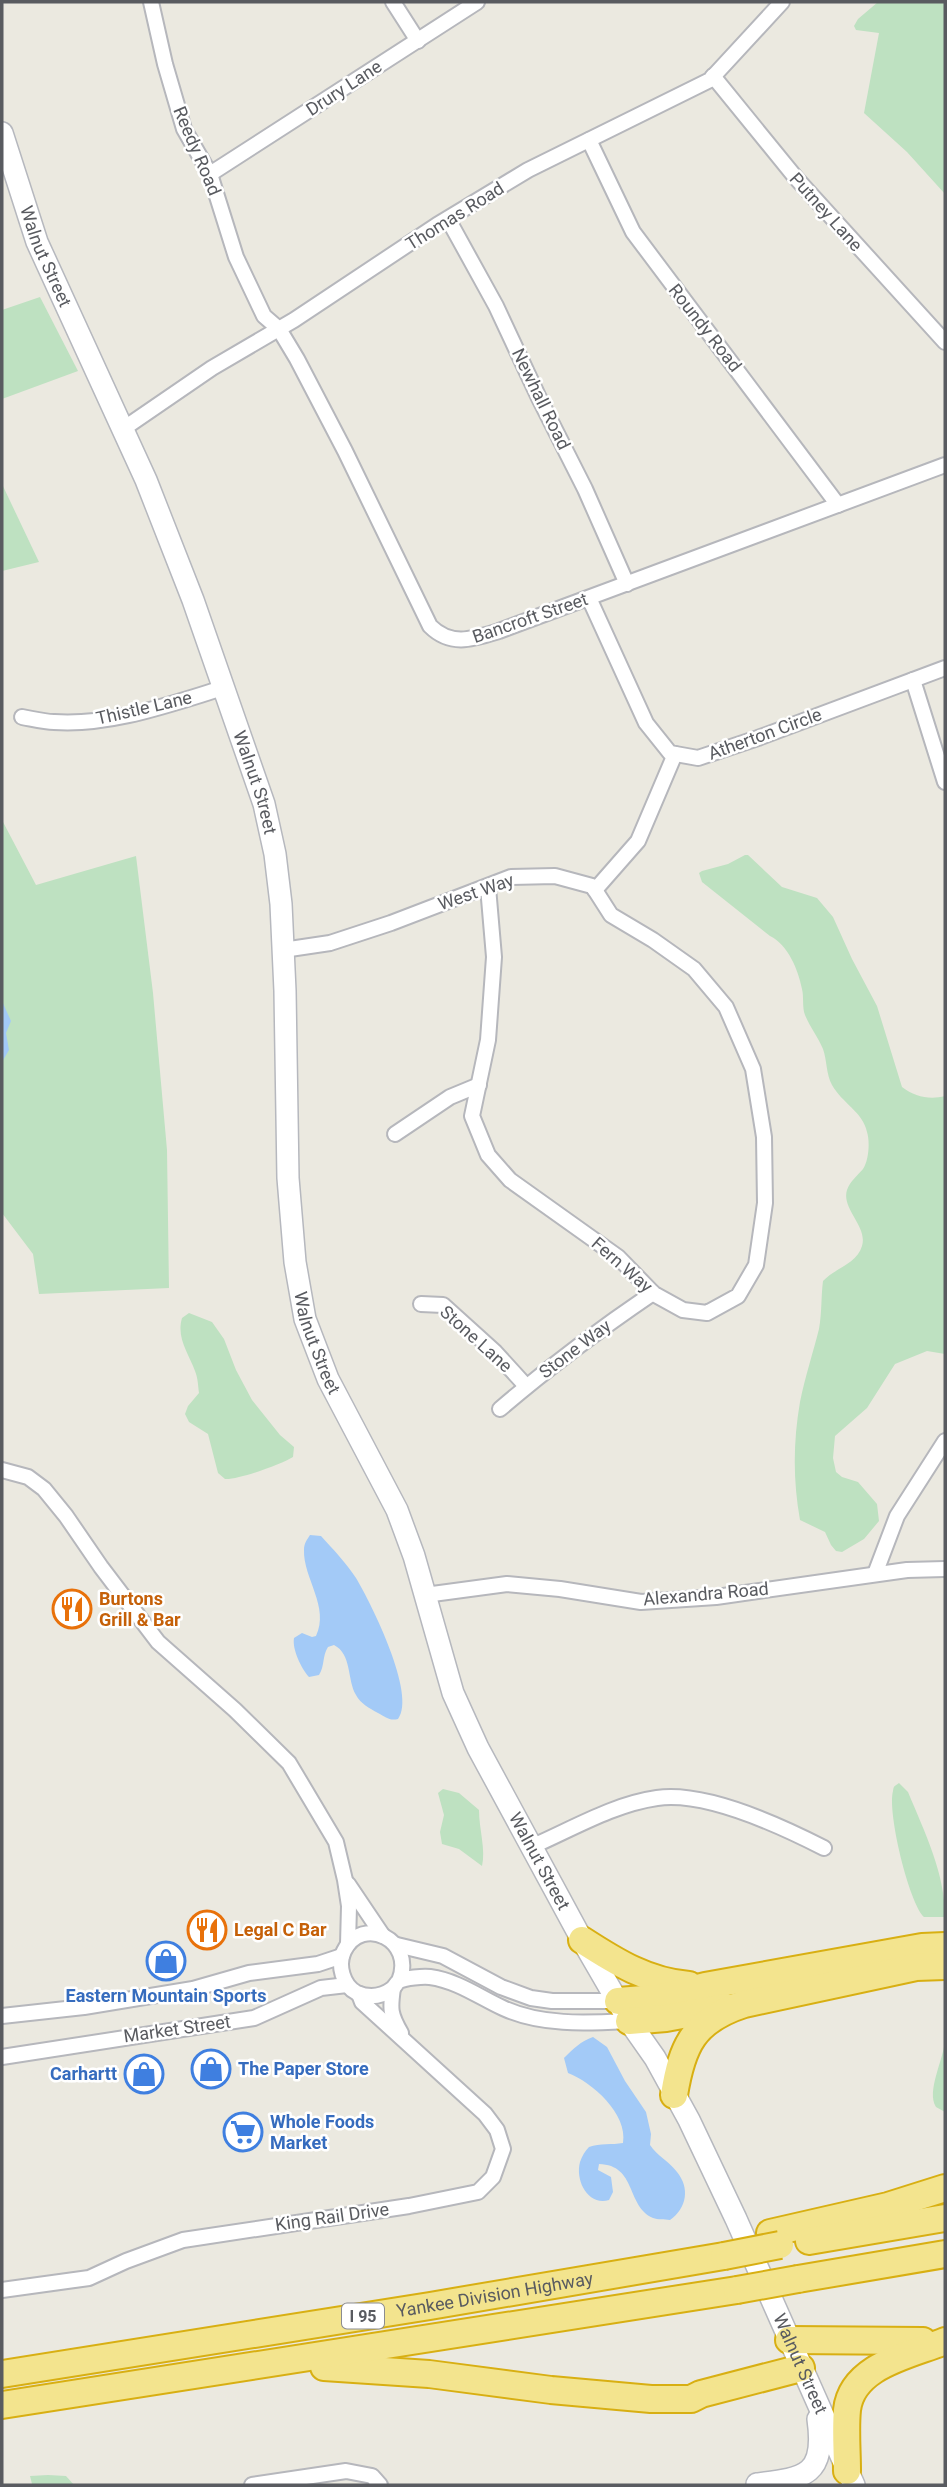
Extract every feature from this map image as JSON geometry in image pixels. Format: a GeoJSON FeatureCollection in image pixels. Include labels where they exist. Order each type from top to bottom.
{"type":"FeatureCollection","features":[{"type":"Feature","properties":{"kind":"highway"},"geometry":{"type":"LineString","coordinates":[[582,1940],[622,1966],[647,1977],[674,1984],[705,1986]]}},
{"type":"Feature","properties":{"kind":"highway"},"geometry":{"type":"LineString","coordinates":[[624,2011],[657,1998],[705,1986],[922,1947],[945,1947]]}},
{"type":"Feature","properties":{"kind":"highway"},"geometry":{"type":"LineString","coordinates":[[624,2011],[666,2018],[916,1967],[945,1966]]}},
{"type":"Feature","properties":{"kind":"highway"},"geometry":{"type":"LineString","coordinates":[[674,2095],[679,2065],[698,2030],[713,2016],[744,2004]]}},
{"type":"Feature","properties":{"kind":"highway"},"geometry":{"type":"LineString","coordinates":[[775,2239],[945,2189]]}},
{"type":"Feature","properties":{"kind":"highway"},"geometry":{"type":"LineString","coordinates":[[775,2239],[945,2218]]}},
{"type":"Feature","properties":{"kind":"highway","name":"Yankee Division Highway"},"geometry":{"type":"LineString","coordinates":[[2,2374],[417,2308],[732,2254],[775,2239]]}},
{"type":"Feature","properties":{"kind":"highway","name":"Yankee Division Highway"},"geometry":{"type":"LineString","coordinates":[[2,2405],[737,2290],[945,2254]]}},
{"type":"Feature","properties":{"kind":"highway"},"geometry":{"type":"LineString","coordinates":[[789,2340],[914,2343],[945,2340]]}},
{"type":"Feature","properties":{"kind":"highway"},"geometry":{"type":"LineString","coordinates":[[850,2478],[847,2410],[850,2396],[857,2384],[889,2361],[945,2340]]}},
{"type":"Feature","properties":{"kind":"highway"},"geometry":{"type":"LineString","coordinates":[[262,2365],[429,2374],[551,2390],[678,2399],[691,2399],[701,2394],[801,2368]]}},
{"type":"Feature","properties":{"kind":"main road","name":"Walnut Street"},"geometry":{"type":"LineString","coordinates":[[2,133],[37,242],[146,480],[193,600],[265,807],[275,854],[281,904],[288,1178],[295,1262],[305,1319],[328,1379],[397,1510],[414,1556],[453,1693],[478,1748],[582,1940],[655,2058],[674,2095],[736,2219],[850,2478]]}},
{"type":"Feature","properties":{"kind":"main road"},"geometry":{"type":"LineString","coordinates":[[752,2485],[796,2479],[809,2472],[817,2458],[821,2438],[816,2403]]}},
{"type":"Feature","properties":{"kind":"main road"},"geometry":{"type":"LineString","coordinates":[[752,2485],[799,2485]]}},
{"type":"Feature","properties":{"kind":"street","name":"Reedy Road"},"geometry":{"type":"LineString","coordinates":[[151,2],[184,130],[210,174],[236,257],[264,316],[279,329]]}},
{"type":"Feature","properties":{"kind":"street"},"geometry":{"type":"LineString","coordinates":[[393,2],[418,41]]}},
{"type":"Feature","properties":{"kind":"street","name":"Drury Lane"},"geometry":{"type":"LineString","coordinates":[[210,174],[477,2]]}},
{"type":"Feature","properties":{"kind":"street","name":"Thomas Road"},"geometry":{"type":"LineString","coordinates":[[122,429],[212,368],[279,329],[447,219],[528,170],[710,80],[782,2]]}},
{"type":"Feature","properties":{"kind":"street","name":"Putney Lane"},"geometry":{"type":"LineString","coordinates":[[713,76],[796,178],[945,342]]}},
{"type":"Feature","properties":{"kind":"street","name":"Roundy Road"},"geometry":{"type":"LineString","coordinates":[[589,140],[634,232],[838,505]]}},
{"type":"Feature","properties":{"kind":"street","name":"Newhall Road"},"geometry":{"type":"LineString","coordinates":[[447,219],[496,306],[628,584]]}},
{"type":"Feature","properties":{"kind":"street","name":"Bancroft Street"},"geometry":{"type":"LineString","coordinates":[[279,329],[345,451],[430,626],[450,640],[475,638],[589,598],[945,466]]}},
{"type":"Feature","properties":{"kind":"street"},"geometry":{"type":"LineString","coordinates":[[589,598],[646,723],[670,753],[676,754],[638,841],[595,890]]}},
{"type":"Feature","properties":{"kind":"street","name":"Atherton Circle"},"geometry":{"type":"LineString","coordinates":[[676,754],[698,758],[945,668]]}},
{"type":"Feature","properties":{"kind":"street"},"geometry":{"type":"LineString","coordinates":[[913,680],[945,782]]}},
{"type":"Feature","properties":{"kind":"street","name":"Thistle Lane"},"geometry":{"type":"LineString","coordinates":[[22,717],[54,722],[113,718],[223,688]]}},
{"type":"Feature","properties":{"kind":"street","name":"West Way"},"geometry":{"type":"LineString","coordinates":[[283,950],[330,943],[511,877],[555,876],[592,886],[595,890]]}},
{"type":"Feature","properties":{"kind":"street","name":"Fern Way"},"geometry":{"type":"LineString","coordinates":[[488,887],[494,957],[488,1040],[472,1116],[488,1155],[510,1180],[618,1257],[653,1293],[683,1310],[707,1314],[738,1296],[756,1265],[765,1203],[764,1137],[753,1069],[726,1007],[694,969],[611,915],[595,890]]}},
{"type":"Feature","properties":{"kind":"street"},"geometry":{"type":"LineString","coordinates":[[395,1134],[450,1097],[478,1085]]}},
{"type":"Feature","properties":{"kind":"street","name":"Stone Way"},"geometry":{"type":"LineString","coordinates":[[500,1409],[591,1335],[653,1293]]}},
{"type":"Feature","properties":{"kind":"street","name":"Stone Lane"},"geometry":{"type":"LineString","coordinates":[[421,1304],[443,1305],[526,1386]]}},
{"type":"Feature","properties":{"kind":"street"},"geometry":{"type":"LineString","coordinates":[[875,1574],[897,1516],[945,1441]]}},
{"type":"Feature","properties":{"kind":"street"},"geometry":{"type":"LineString","coordinates":[[2,1470],[28,1477],[44,1489],[158,1642],[189,1667],[281,1754],[307,1791],[336,1842],[345,1880],[349,1906],[341,1971],[353,1989]]}},
{"type":"Feature","properties":{"kind":"street","name":"Alexandra Road"},"geometry":{"type":"LineString","coordinates":[[425,1595],[507,1584],[560,1589],[640,1602],[716,1597],[907,1570],[945,1569]]}},
{"type":"Feature","properties":{"kind":"street"},"geometry":{"type":"LineString","coordinates":[[533,1846],[636,1802],[659,1798],[685,1798],[715,1805],[787,1830],[824,1848]]}},
{"type":"Feature","properties":{"kind":"street"},"geometry":{"type":"LineString","coordinates":[[345,1880],[383,1936],[397,1945],[443,1956],[501,1987],[531,1998],[624,2011]]}},
{"type":"Feature","properties":{"kind":"street","name":"Market Street"},"geometry":{"type":"LineString","coordinates":[[2,2016],[84,2007],[193,1989],[249,1973],[318,1964],[345,1950],[367,1934],[383,1936]]}},
{"type":"Feature","properties":{"kind":"street"},"geometry":{"type":"LineString","coordinates":[[396,1985],[402,1973],[403,1958],[397,1945]]}},
{"type":"Feature","properties":{"kind":"street","name":"Market Street"},"geometry":{"type":"LineString","coordinates":[[2,2057],[254,2018],[321,1988],[353,1989],[371,1997],[383,1995],[396,1985],[427,1976],[453,1981],[506,2010],[552,2021],[584,2023],[624,2011]]}},
{"type":"Feature","properties":{"kind":"street","name":"King Rail Drive"},"geometry":{"type":"LineString","coordinates":[[396,1985],[390,2010],[392,2018],[410,2046]]}},
{"type":"Feature","properties":{"kind":"street","name":"King Rail Drive"},"geometry":{"type":"LineString","coordinates":[[2,2290],[89,2278],[183,2240],[409,2206],[478,2192],[493,2177],[503,2150],[497,2130],[485,2114],[362,2002],[353,1989]]}},
{"type":"Feature","properties":{"kind":"street"},"geometry":{"type":"LineString","coordinates":[[252,2485],[346,2471],[372,2476],[380,2485]]}},
{"type":"Feature","properties":{"kind":"green space"},"geometry":{"type":"Polygon","coordinates":[[[878,2],[945,2],[945,194],[907,152],[864,113],[879,33],[856,30],[854,26],[858,19],[878,2]]]}},
{"type":"Feature","properties":{"kind":"green space"},"geometry":{"type":"Polygon","coordinates":[[[40,297],[78,371],[2,399],[2,310],[40,297]]]}},
{"type":"Feature","properties":{"kind":"green space"},"geometry":{"type":"Polygon","coordinates":[[[2,484],[39,562],[2,571],[2,484]]]}},
{"type":"Feature","properties":{"kind":"green space"},"geometry":{"type":"Polygon","coordinates":[[[2,820],[36,885],[136,856],[153,993],[167,1150],[169,1288],[39,1294],[33,1254],[2,1213],[2,820]]]}},
{"type":"Feature","properties":{"kind":"green space"},"geometry":{"type":"Polygon","coordinates":[[[745,855],[782,887],[817,898],[833,917],[877,1006],[902,1087],[923,1097],[945,1096],[945,1354],[927,1351],[895,1364],[867,1408],[835,1436],[833,1458],[836,1472],[858,1482],[877,1504],[879,1521],[864,1539],[842,1552],[836,1551],[825,1532],[800,1520],[795,1447],[800,1402],[819,1329],[823,1281],[851,1262],[862,1246],[861,1231],[846,1197],[850,1184],[865,1165],[868,1136],[857,1113],[830,1081],[823,1049],[805,1015],[800,981],[787,951],[702,882],[699,873],[702,871],[728,864],[745,855]]]}},
{"type":"Feature","properties":{"kind":"green space"},"geometry":{"type":"Polygon","coordinates":[[[189,1313],[212,1322],[224,1339],[252,1400],[280,1435],[294,1447],[293,1457],[240,1477],[225,1479],[218,1473],[208,1434],[189,1422],[185,1414],[199,1393],[196,1374],[181,1332],[182,1318],[189,1313]]]}},
{"type":"Feature","properties":{"kind":"green space"},"geometry":{"type":"Polygon","coordinates":[[[899,1783],[908,1792],[933,1853],[942,1885],[945,1917],[924,1917],[906,1877],[893,1818],[893,1791],[899,1783]]]}},
{"type":"Feature","properties":{"kind":"green space"},"geometry":{"type":"Polygon","coordinates":[[[443,1789],[459,1793],[479,1810],[482,1866],[459,1849],[442,1844],[440,1832],[444,1815],[438,1793],[443,1789]]]}},
{"type":"Feature","properties":{"kind":"green space"},"geometry":{"type":"Polygon","coordinates":[[[945,2040],[945,2112],[936,2107],[933,2092],[945,2040]]]}},
{"type":"Feature","properties":{"kind":"green space"},"geometry":{"type":"Polygon","coordinates":[[[30,2476],[66,2476],[74,2485],[32,2484],[30,2476]]]}},
{"type":"Feature","properties":{"kind":"water"},"geometry":{"type":"Polygon","coordinates":[[[2,1001],[11,1021],[6,1033],[9,1050],[2,1062],[2,1001]]]}},
{"type":"Feature","properties":{"kind":"water"},"geometry":{"type":"Polygon","coordinates":[[[310,1535],[321,1536],[339,1556],[356,1578],[372,1607],[390,1649],[402,1690],[402,1707],[398,1719],[388,1718],[360,1701],[353,1689],[344,1654],[334,1645],[326,1650],[319,1675],[309,1677],[300,1664],[294,1638],[302,1633],[316,1636],[320,1614],[305,1561],[304,1550],[310,1535]]]}},
{"type":"Feature","properties":{"kind":"water"},"geometry":{"type":"Polygon","coordinates":[[[593,2037],[607,2047],[646,2112],[651,2134],[650,2145],[674,2168],[684,2185],[683,2204],[670,2220],[655,2219],[644,2212],[626,2178],[611,2166],[599,2164],[598,2170],[611,2177],[613,2192],[609,2200],[602,2201],[589,2196],[581,2184],[580,2162],[589,2147],[623,2143],[620,2121],[614,2110],[597,2091],[568,2073],[564,2058],[574,2048],[593,2037]]]}},
{"type":"Feature","properties":{"kind":"place","name":"Burtons Grill & Bar"},"geometry":{"type":"Point","coordinates":[72,1609]}},
{"type":"Feature","properties":{"kind":"place","name":"Legal C Bar"},"geometry":{"type":"Point","coordinates":[207,1930]}},
{"type":"Feature","properties":{"kind":"place","name":"Eastern Mountain Sports"},"geometry":{"type":"Point","coordinates":[166,1961]}},
{"type":"Feature","properties":{"kind":"place","name":"The Paper Store"},"geometry":{"type":"Point","coordinates":[211,2069]}},
{"type":"Feature","properties":{"kind":"place","name":"Carhartt"},"geometry":{"type":"Point","coordinates":[144,2074]}},
{"type":"Feature","properties":{"kind":"place","name":"Whole Foods Market"},"geometry":{"type":"Point","coordinates":[243,2132]}}]}
